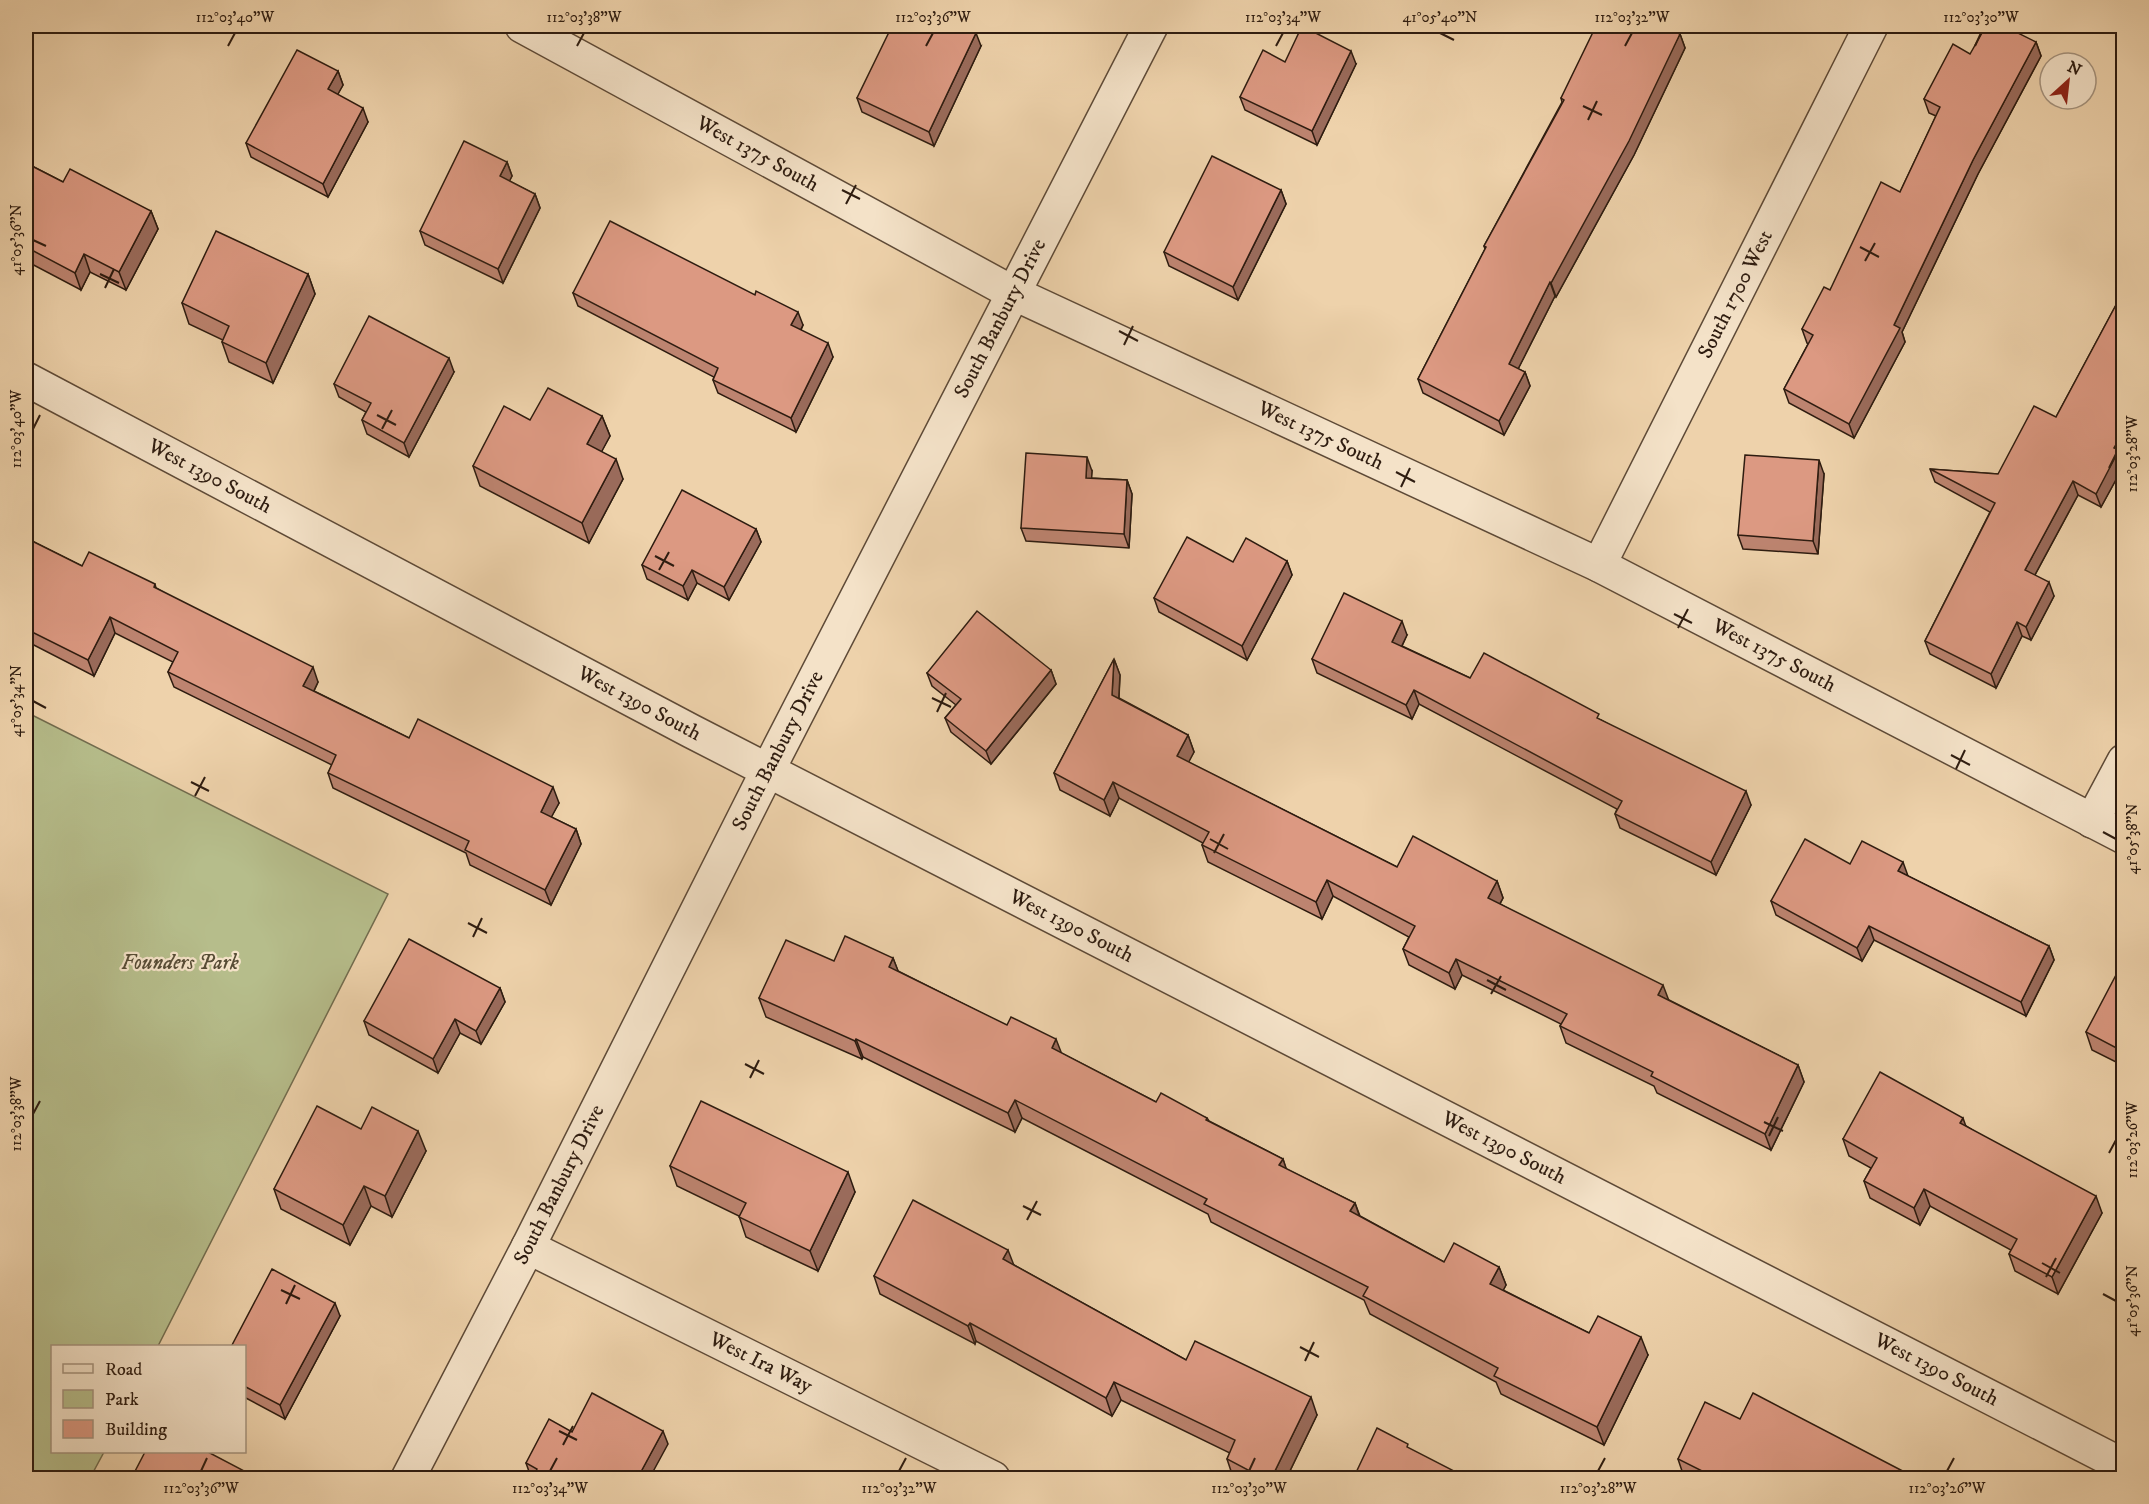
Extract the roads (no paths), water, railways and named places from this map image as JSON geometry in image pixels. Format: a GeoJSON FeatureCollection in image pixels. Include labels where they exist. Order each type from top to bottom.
{"type":"FeatureCollection","features":[{"type":"Feature","properties":{"kind":"street","name":"West 1375 South"},"geometry":{"type":"LineString","coordinates":[[522,26],[1013,293],[1599,565],[2124,837]]}},
{"type":"Feature","properties":{"kind":"street","name":"South Banbury Drive"},"geometry":{"type":"LineString","coordinates":[[408,1479],[528,1247],[768,770],[1151,26]]}},
{"type":"Feature","properties":{"kind":"street","name":"South 1700 West"},"geometry":{"type":"LineString","coordinates":[[1599,565],[1871,26]]}},
{"type":"Feature","properties":{"kind":"street","name":"West 1390 South"},"geometry":{"type":"LineString","coordinates":[[26,379],[768,770],[2124,1466]]}},
{"type":"Feature","properties":{"kind":"street"},"geometry":{"type":"LineString","coordinates":[[2092,821],[2124,761]]}},
{"type":"Feature","properties":{"kind":"street","name":"West Ira Way"},"geometry":{"type":"LineString","coordinates":[[528,1247],[993,1479]]}},
{"type":"Feature","properties":{"kind":"park label","name":"Founders Park"},"geometry":{"type":"Point","coordinates":[180,963]}}]}
